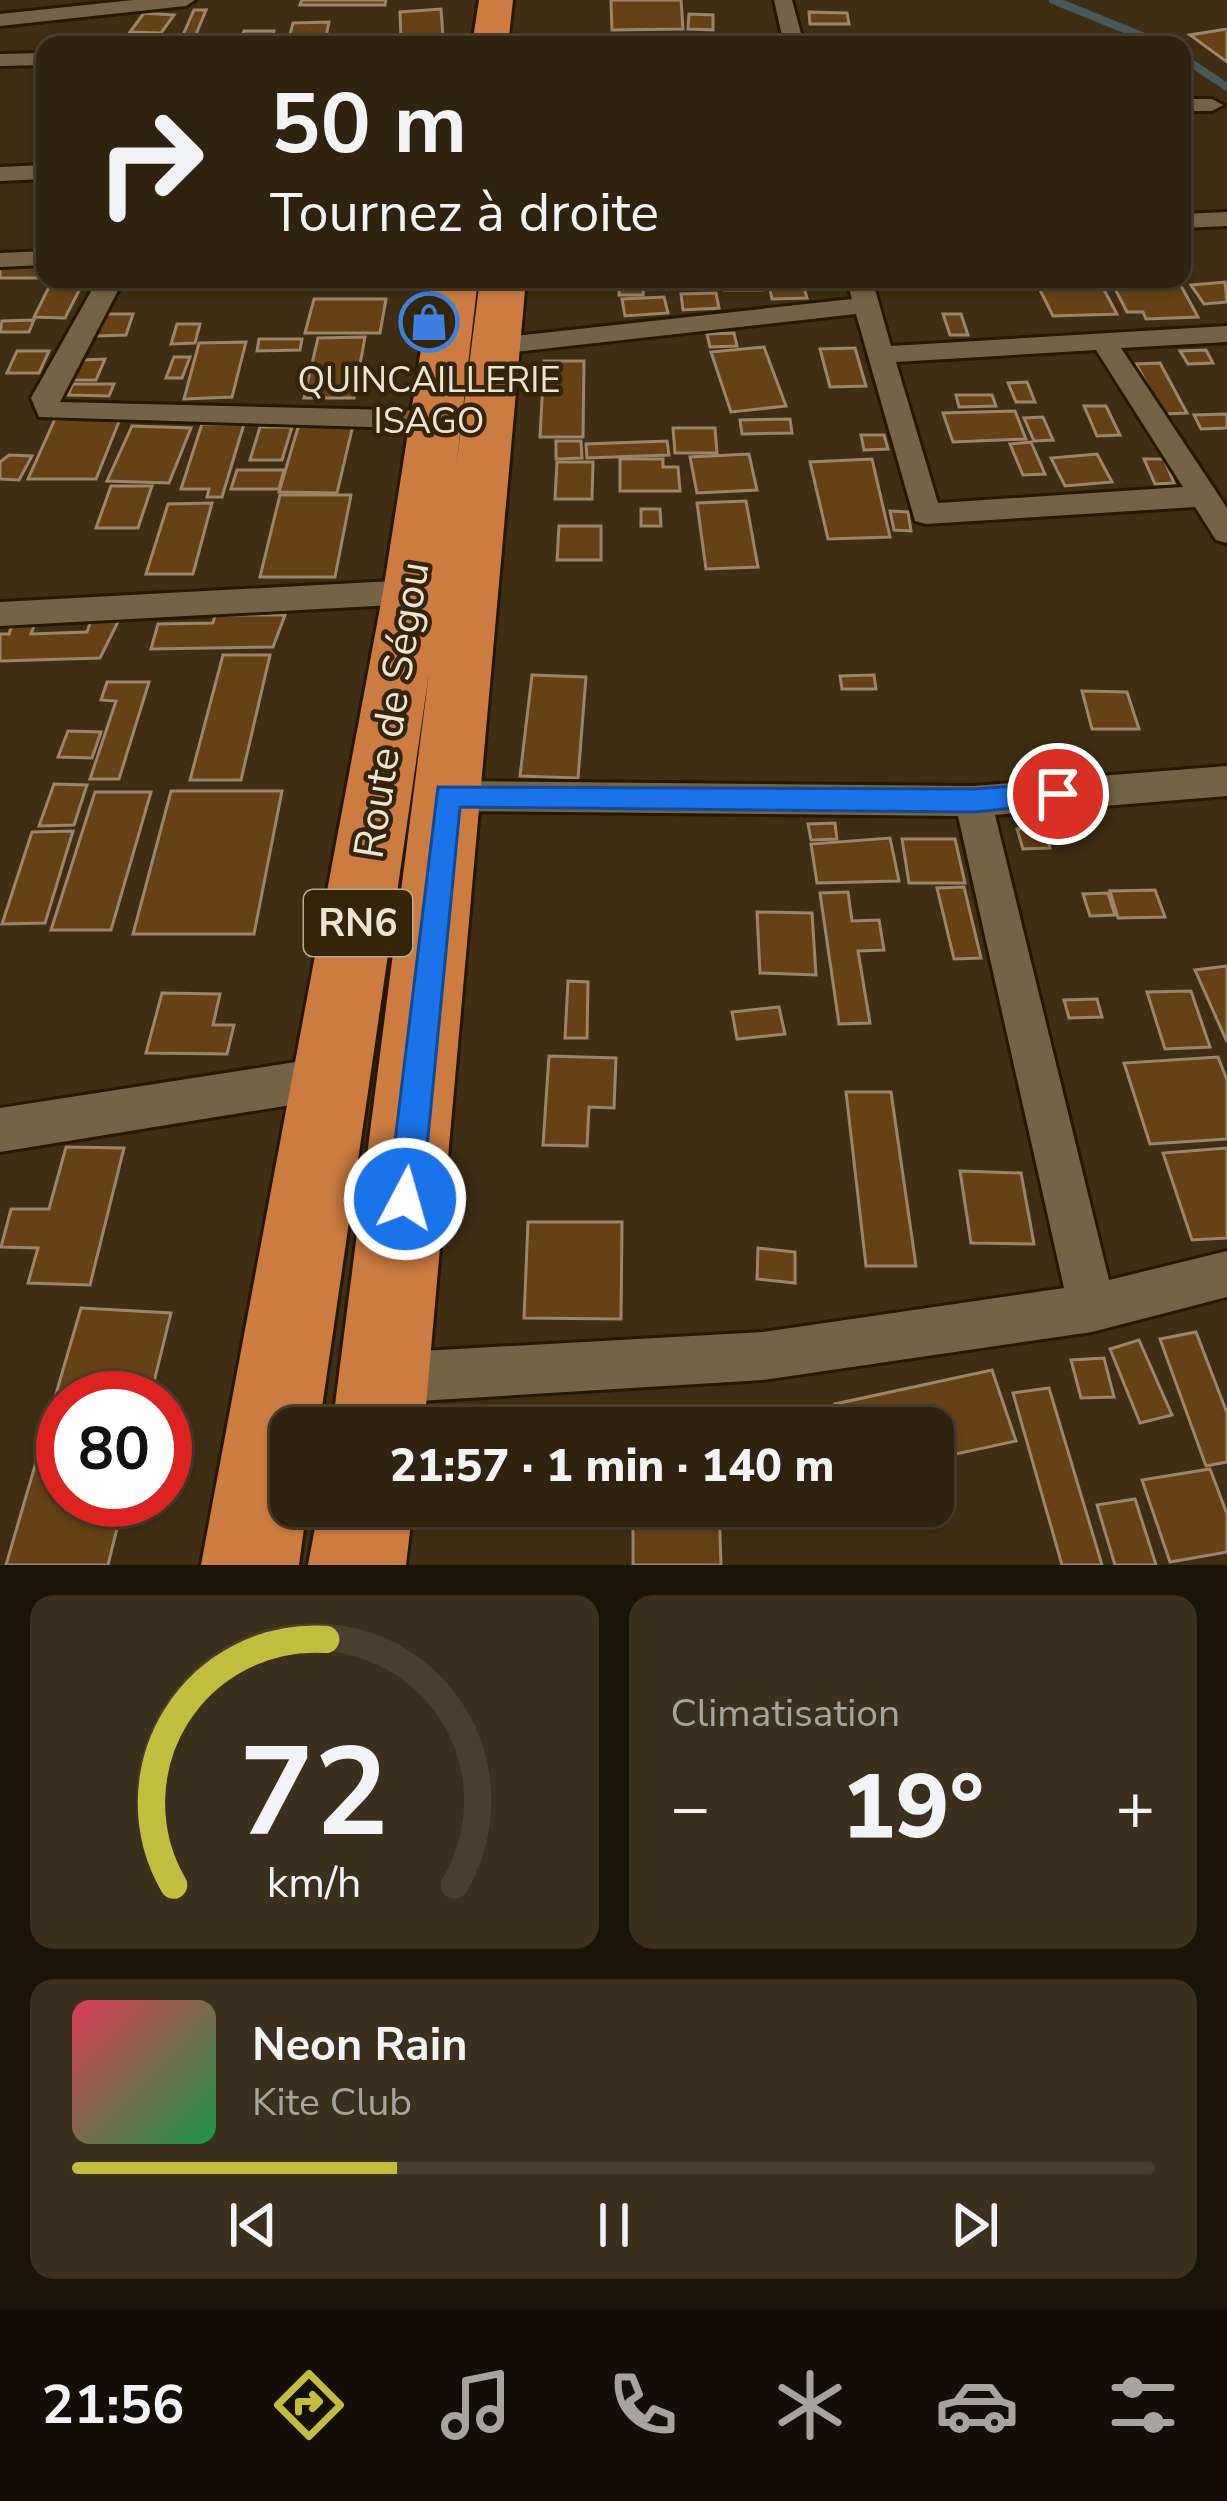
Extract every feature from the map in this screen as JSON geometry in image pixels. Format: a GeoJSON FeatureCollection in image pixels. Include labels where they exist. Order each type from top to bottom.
{"type":"FeatureCollection","features":[{"type":"Feature","properties":{"kind":"highway"},"geometry":{"type":"LineString","coordinates":[[491,36],[496,0]]}},
{"type":"Feature","properties":{"kind":"highway"},"geometry":{"type":"LineString","coordinates":[[526,36],[529,0]]}},
{"type":"Feature","properties":{"kind":"highway","name":"Route de Ségou"},"geometry":{"type":"LineString","coordinates":[[250,1565],[412,592],[454,288]]}},
{"type":"Feature","properties":{"kind":"highway","name":"Route de Ségou"},"geometry":{"type":"LineString","coordinates":[[382,1403],[502,288]]}},
{"type":"Feature","properties":{"kind":"highway"},"geometry":{"type":"LineString","coordinates":[[357,1565],[363,1527]]}},
{"type":"Feature","properties":{"kind":"street"},"geometry":{"type":"LineString","coordinates":[[0,20],[186,0]]}},
{"type":"Feature","properties":{"kind":"street"},"geometry":{"type":"LineString","coordinates":[[783,0],[792,36]]}},
{"type":"Feature","properties":{"kind":"street"},"geometry":{"type":"LineString","coordinates":[[0,60],[36,59]]}},
{"type":"Feature","properties":{"kind":"street"},"geometry":{"type":"LineString","coordinates":[[1191,105],[1212,105]]}},
{"type":"Feature","properties":{"kind":"street"},"geometry":{"type":"LineString","coordinates":[[0,174],[36,172]]}},
{"type":"Feature","properties":{"kind":"street"},"geometry":{"type":"LineString","coordinates":[[1191,221],[1227,219]]}},
{"type":"Feature","properties":{"kind":"street"},"geometry":{"type":"LineString","coordinates":[[0,260],[36,258]]}},
{"type":"Feature","properties":{"kind":"street"},"geometry":{"type":"LineString","coordinates":[[106,288],[45,398],[49,411],[436,420]]}},
{"type":"Feature","properties":{"kind":"street"},"geometry":{"type":"LineString","coordinates":[[496,346],[863,292],[926,514],[1202,496]]}},
{"type":"Feature","properties":{"kind":"street"},"geometry":{"type":"LineString","coordinates":[[880,355],[1227,334]]}},
{"type":"Feature","properties":{"kind":"street"},"geometry":{"type":"LineString","coordinates":[[1103,341],[1227,532]]}},
{"type":"Feature","properties":{"kind":"street"},"geometry":{"type":"LineString","coordinates":[[0,614],[412,592]]}},
{"type":"Feature","properties":{"kind":"street"},"geometry":{"type":"LineString","coordinates":[[447,796],[973,801],[1227,782]]}},
{"type":"Feature","properties":{"kind":"street"},"geometry":{"type":"LineString","coordinates":[[973,801],[1092,1308]]}},
{"type":"Feature","properties":{"kind":"street"},"geometry":{"type":"LineString","coordinates":[[0,1130],[334,1078]]}},
{"type":"Feature","properties":{"kind":"street"},"geometry":{"type":"LineString","coordinates":[[382,1403],[764,1356],[1092,1308],[1227,1274]]}},
{"type":"Feature","properties":{"kind":"building"},"geometry":{"type":"Polygon","coordinates":[[[302,0],[386,0],[385,5],[300,5],[302,0]]]}},
{"type":"Feature","properties":{"kind":"building"},"geometry":{"type":"Polygon","coordinates":[[[611,0],[681,0],[683,29],[612,30],[611,0]]]}},
{"type":"Feature","properties":{"kind":"building"},"geometry":{"type":"Polygon","coordinates":[[[441,9],[443,36],[401,36],[400,12],[441,9]]]}},
{"type":"Feature","properties":{"kind":"building"},"geometry":{"type":"Polygon","coordinates":[[[194,10],[206,10],[195,36],[183,36],[194,10]]]}},
{"type":"Feature","properties":{"kind":"building"},"geometry":{"type":"Polygon","coordinates":[[[809,12],[847,13],[849,24],[810,24],[809,12]]]}},
{"type":"Feature","properties":{"kind":"building"},"geometry":{"type":"Polygon","coordinates":[[[144,13],[174,15],[161,33],[130,32],[144,13]]]}},
{"type":"Feature","properties":{"kind":"building"},"geometry":{"type":"Polygon","coordinates":[[[689,14],[713,15],[713,30],[688,29],[689,14]]]}},
{"type":"Feature","properties":{"kind":"building"},"geometry":{"type":"Polygon","coordinates":[[[329,22],[326,36],[290,36],[293,23],[329,22]]]}},
{"type":"Feature","properties":{"kind":"building"},"geometry":{"type":"Polygon","coordinates":[[[1227,29],[1227,62],[1190,35],[1227,29]]]}},
{"type":"Feature","properties":{"kind":"building"},"geometry":{"type":"Polygon","coordinates":[[[244,31],[274,31],[272,36],[243,36],[244,31]]]}},
{"type":"Feature","properties":{"kind":"building"},"geometry":{"type":"Polygon","coordinates":[[[0,261],[36,261],[36,278],[0,278],[0,261]]]}},
{"type":"Feature","properties":{"kind":"building"},"geometry":{"type":"Polygon","coordinates":[[[1225,282],[1227,302],[1204,304],[1191,285],[1225,282]]]}},
{"type":"Feature","properties":{"kind":"building"},"geometry":{"type":"Polygon","coordinates":[[[48,288],[80,288],[65,318],[34,317],[48,288]]]}},
{"type":"Feature","properties":{"kind":"building"},"geometry":{"type":"Polygon","coordinates":[[[619,288],[643,288],[643,295],[619,295],[619,288]]]}},
{"type":"Feature","properties":{"kind":"building"},"geometry":{"type":"Polygon","coordinates":[[[770,288],[804,288],[807,298],[772,299],[770,288]]]}},
{"type":"Feature","properties":{"kind":"building"},"geometry":{"type":"Polygon","coordinates":[[[1039,288],[1103,288],[1117,314],[1053,316],[1039,288]]]}},
{"type":"Feature","properties":{"kind":"building"},"geometry":{"type":"Polygon","coordinates":[[[1115,288],[1182,288],[1198,317],[1146,319],[1143,312],[1127,312],[1115,288]]]}},
{"type":"Feature","properties":{"kind":"building"},"geometry":{"type":"Polygon","coordinates":[[[716,293],[719,308],[683,310],[681,294],[716,293]]]}},
{"type":"Feature","properties":{"kind":"building"},"geometry":{"type":"Polygon","coordinates":[[[664,297],[668,313],[625,316],[622,299],[664,297]]]}},
{"type":"Feature","properties":{"kind":"building"},"geometry":{"type":"Polygon","coordinates":[[[314,299],[386,299],[380,333],[305,333],[314,299]]]}},
{"type":"Feature","properties":{"kind":"building"},"geometry":{"type":"Polygon","coordinates":[[[104,314],[133,314],[126,335],[96,336],[104,314]]]}},
{"type":"Feature","properties":{"kind":"building"},"geometry":{"type":"Polygon","coordinates":[[[943,314],[961,314],[968,335],[950,335],[943,314]]]}},
{"type":"Feature","properties":{"kind":"building"},"geometry":{"type":"Polygon","coordinates":[[[34,320],[29,332],[0,332],[2,321],[34,320]]]}},
{"type":"Feature","properties":{"kind":"building"},"geometry":{"type":"Polygon","coordinates":[[[177,324],[200,324],[195,343],[171,344],[177,324]]]}},
{"type":"Feature","properties":{"kind":"building"},"geometry":{"type":"Polygon","coordinates":[[[734,333],[737,346],[710,347],[707,334],[734,333]]]}},
{"type":"Feature","properties":{"kind":"building"},"geometry":{"type":"Polygon","coordinates":[[[365,337],[354,398],[304,398],[318,338],[365,337]]]}},
{"type":"Feature","properties":{"kind":"building"},"geometry":{"type":"Polygon","coordinates":[[[259,339],[302,339],[300,350],[257,351],[259,339]]]}},
{"type":"Feature","properties":{"kind":"building"},"geometry":{"type":"Polygon","coordinates":[[[246,342],[232,397],[184,399],[199,343],[246,342]]]}},
{"type":"Feature","properties":{"kind":"building"},"geometry":{"type":"Polygon","coordinates":[[[764,347],[786,406],[731,412],[711,352],[764,347]]]}},
{"type":"Feature","properties":{"kind":"building"},"geometry":{"type":"Polygon","coordinates":[[[855,348],[866,386],[830,387],[820,349],[855,348]]]}},
{"type":"Feature","properties":{"kind":"building"},"geometry":{"type":"Polygon","coordinates":[[[1206,350],[1213,363],[1188,364],[1180,351],[1206,350]]]}},
{"type":"Feature","properties":{"kind":"building"},"geometry":{"type":"Polygon","coordinates":[[[17,351],[49,351],[39,373],[7,373],[17,351]]]}},
{"type":"Feature","properties":{"kind":"building"},"geometry":{"type":"Polygon","coordinates":[[[174,357],[190,357],[182,378],[166,378],[174,357]]]}},
{"type":"Feature","properties":{"kind":"building"},"geometry":{"type":"Polygon","coordinates":[[[105,359],[96,380],[73,380],[82,360],[105,359]]]}},
{"type":"Feature","properties":{"kind":"building"},"geometry":{"type":"Polygon","coordinates":[[[544,361],[584,361],[583,437],[540,437],[544,361]]]}},
{"type":"Feature","properties":{"kind":"building"},"geometry":{"type":"Polygon","coordinates":[[[1160,363],[1187,413],[1163,414],[1136,364],[1160,363]]]}},
{"type":"Feature","properties":{"kind":"building"},"geometry":{"type":"Polygon","coordinates":[[[1027,382],[1035,402],[1016,402],[1008,383],[1027,382]]]}},
{"type":"Feature","properties":{"kind":"building"},"geometry":{"type":"Polygon","coordinates":[[[73,384],[114,384],[109,396],[68,395],[73,384]]]}},
{"type":"Feature","properties":{"kind":"building"},"geometry":{"type":"Polygon","coordinates":[[[956,395],[992,395],[996,406],[959,407],[956,395]]]}},
{"type":"Feature","properties":{"kind":"building"},"geometry":{"type":"Polygon","coordinates":[[[1084,406],[1106,406],[1120,435],[1097,436],[1084,406]]]}},
{"type":"Feature","properties":{"kind":"building"},"geometry":{"type":"Polygon","coordinates":[[[1015,411],[1026,439],[953,442],[943,413],[1015,411]]]}},
{"type":"Feature","properties":{"kind":"building"},"geometry":{"type":"Polygon","coordinates":[[[1227,414],[1227,428],[1201,429],[1194,415],[1227,414]]]}},
{"type":"Feature","properties":{"kind":"building"},"geometry":{"type":"Polygon","coordinates":[[[1043,417],[1053,440],[1034,441],[1024,418],[1043,417]]]}},
{"type":"Feature","properties":{"kind":"building"},"geometry":{"type":"Polygon","coordinates":[[[55,419],[120,419],[96,479],[28,479],[55,419]]]}},
{"type":"Feature","properties":{"kind":"building"},"geometry":{"type":"Polygon","coordinates":[[[790,419],[792,433],[742,434],[740,420],[790,419]]]}},
{"type":"Feature","properties":{"kind":"building"},"geometry":{"type":"Polygon","coordinates":[[[202,424],[244,424],[222,497],[207,497],[209,489],[181,489],[202,424]]]}},
{"type":"Feature","properties":{"kind":"building"},"geometry":{"type":"Polygon","coordinates":[[[299,424],[353,425],[337,493],[279,492],[299,424]]]}},
{"type":"Feature","properties":{"kind":"building"},"geometry":{"type":"Polygon","coordinates":[[[132,426],[191,428],[169,483],[107,481],[132,426]]]}},
{"type":"Feature","properties":{"kind":"building"},"geometry":{"type":"Polygon","coordinates":[[[260,427],[292,427],[282,460],[250,460],[260,427]]]}},
{"type":"Feature","properties":{"kind":"building"},"geometry":{"type":"Polygon","coordinates":[[[673,428],[715,428],[717,453],[675,453],[673,428]]]}},
{"type":"Feature","properties":{"kind":"building"},"geometry":{"type":"Polygon","coordinates":[[[861,435],[884,435],[888,449],[864,450],[861,435]]]}},
{"type":"Feature","properties":{"kind":"building"},"geometry":{"type":"Polygon","coordinates":[[[556,441],[581,441],[582,458],[556,459],[556,441]]]}},
{"type":"Feature","properties":{"kind":"building"},"geometry":{"type":"Polygon","coordinates":[[[667,441],[669,455],[587,458],[586,444],[667,441]]]}},
{"type":"Feature","properties":{"kind":"building"},"geometry":{"type":"Polygon","coordinates":[[[1031,442],[1045,474],[1023,475],[1010,444],[1031,442]]]}},
{"type":"Feature","properties":{"kind":"building"},"geometry":{"type":"Polygon","coordinates":[[[749,454],[757,490],[697,493],[690,457],[749,454]]]}},
{"type":"Feature","properties":{"kind":"building"},"geometry":{"type":"Polygon","coordinates":[[[1097,454],[1112,482],[1065,486],[1051,458],[1097,454]]]}},
{"type":"Feature","properties":{"kind":"building"},"geometry":{"type":"Polygon","coordinates":[[[9,455],[32,456],[19,480],[0,479],[0,462],[9,455]]]}},
{"type":"Feature","properties":{"kind":"building"},"geometry":{"type":"Polygon","coordinates":[[[620,459],[663,459],[663,467],[678,467],[680,491],[620,491],[620,459]]]}},
{"type":"Feature","properties":{"kind":"building"},"geometry":{"type":"Polygon","coordinates":[[[872,459],[890,537],[828,539],[810,462],[872,459]]]}},
{"type":"Feature","properties":{"kind":"building"},"geometry":{"type":"Polygon","coordinates":[[[1144,459],[1164,459],[1174,483],[1155,484],[1144,459]]]}},
{"type":"Feature","properties":{"kind":"building"},"geometry":{"type":"Polygon","coordinates":[[[557,462],[593,462],[592,499],[555,499],[557,462]]]}},
{"type":"Feature","properties":{"kind":"building"},"geometry":{"type":"Polygon","coordinates":[[[237,470],[284,470],[279,489],[231,489],[237,470]]]}},
{"type":"Feature","properties":{"kind":"building"},"geometry":{"type":"Polygon","coordinates":[[[111,486],[152,486],[138,528],[96,528],[111,486]]]}},
{"type":"Feature","properties":{"kind":"building"},"geometry":{"type":"Polygon","coordinates":[[[280,495],[351,495],[335,577],[260,577],[280,495]]]}},
{"type":"Feature","properties":{"kind":"building"},"geometry":{"type":"Polygon","coordinates":[[[746,501],[758,567],[706,569],[697,503],[746,501]]]}},
{"type":"Feature","properties":{"kind":"building"},"geometry":{"type":"Polygon","coordinates":[[[212,503],[193,574],[146,574],[168,504],[212,503]]]}},
{"type":"Feature","properties":{"kind":"building"},"geometry":{"type":"Polygon","coordinates":[[[641,509],[660,509],[661,526],[641,526],[641,509]]]}},
{"type":"Feature","properties":{"kind":"building"},"geometry":{"type":"Polygon","coordinates":[[[890,511],[908,512],[911,531],[894,530],[890,511]]]}},
{"type":"Feature","properties":{"kind":"building"},"geometry":{"type":"Polygon","coordinates":[[[559,526],[601,526],[601,560],[557,560],[559,526]]]}},
{"type":"Feature","properties":{"kind":"building"},"geometry":{"type":"Polygon","coordinates":[[[215,615],[285,615],[273,647],[151,649],[158,624],[213,623],[215,615]]]}},
{"type":"Feature","properties":{"kind":"building"},"geometry":{"type":"Polygon","coordinates":[[[37,618],[31,634],[87,632],[91,620],[119,620],[100,658],[0,661],[0,634],[9,634],[14,619],[37,618]]]}},
{"type":"Feature","properties":{"kind":"building"},"geometry":{"type":"Polygon","coordinates":[[[223,655],[270,655],[241,780],[190,780],[223,655]]]}},
{"type":"Feature","properties":{"kind":"building"},"geometry":{"type":"Polygon","coordinates":[[[532,675],[586,677],[578,778],[520,776],[532,675]]]}},
{"type":"Feature","properties":{"kind":"building"},"geometry":{"type":"Polygon","coordinates":[[[874,675],[876,689],[842,689],[840,676],[874,675]]]}},
{"type":"Feature","properties":{"kind":"building"},"geometry":{"type":"Polygon","coordinates":[[[107,682],[149,682],[119,779],[90,779],[116,701],[101,700],[107,682]]]}},
{"type":"Feature","properties":{"kind":"building"},"geometry":{"type":"Polygon","coordinates":[[[1082,691],[1127,692],[1139,729],[1092,729],[1082,691]]]}},
{"type":"Feature","properties":{"kind":"building"},"geometry":{"type":"Polygon","coordinates":[[[68,731],[101,732],[92,758],[58,757],[68,731]]]}},
{"type":"Feature","properties":{"kind":"building"},"geometry":{"type":"Polygon","coordinates":[[[54,784],[87,785],[74,825],[39,826],[54,784]]]}},
{"type":"Feature","properties":{"kind":"building"},"geometry":{"type":"Polygon","coordinates":[[[171,791],[282,791],[254,934],[133,934],[171,791]]]}},
{"type":"Feature","properties":{"kind":"building"},"geometry":{"type":"Polygon","coordinates":[[[95,792],[151,792],[111,930],[51,930],[95,792]]]}},
{"type":"Feature","properties":{"kind":"building"},"geometry":{"type":"Polygon","coordinates":[[[835,823],[837,839],[811,840],[808,824],[835,823]]]}},
{"type":"Feature","properties":{"kind":"building"},"geometry":{"type":"Polygon","coordinates":[[[1044,828],[1050,848],[1023,849],[1017,829],[1044,828]]]}},
{"type":"Feature","properties":{"kind":"building"},"geometry":{"type":"Polygon","coordinates":[[[73,831],[45,923],[2,924],[32,832],[73,831]]]}},
{"type":"Feature","properties":{"kind":"building"},"geometry":{"type":"Polygon","coordinates":[[[890,838],[899,881],[817,883],[811,844],[890,838]]]}},
{"type":"Feature","properties":{"kind":"building"},"geometry":{"type":"Polygon","coordinates":[[[902,839],[955,839],[965,883],[909,883],[902,839]]]}},
{"type":"Feature","properties":{"kind":"building"},"geometry":{"type":"Polygon","coordinates":[[[964,887],[981,958],[954,959],[937,888],[964,887]]]}},
{"type":"Feature","properties":{"kind":"building"},"geometry":{"type":"Polygon","coordinates":[[[1155,890],[1165,917],[1118,918],[1110,891],[1155,890]]]}},
{"type":"Feature","properties":{"kind":"building"},"geometry":{"type":"Polygon","coordinates":[[[848,892],[852,921],[879,920],[884,950],[858,951],[870,1023],[839,1024],[820,893],[848,892]]]}},
{"type":"Feature","properties":{"kind":"building"},"geometry":{"type":"Polygon","coordinates":[[[1108,893],[1115,915],[1090,916],[1083,894],[1108,893]]]}},
{"type":"Feature","properties":{"kind":"building"},"geometry":{"type":"Polygon","coordinates":[[[757,912],[812,913],[816,975],[760,973],[757,912]]]}},
{"type":"Feature","properties":{"kind":"building"},"geometry":{"type":"Polygon","coordinates":[[[1227,966],[1227,1042],[1195,970],[1227,966]]]}},
{"type":"Feature","properties":{"kind":"building"},"geometry":{"type":"Polygon","coordinates":[[[568,981],[588,982],[587,1038],[565,1038],[568,981]]]}},
{"type":"Feature","properties":{"kind":"building"},"geometry":{"type":"Polygon","coordinates":[[[1191,991],[1210,1047],[1165,1049],[1147,992],[1191,991]]]}},
{"type":"Feature","properties":{"kind":"building"},"geometry":{"type":"Polygon","coordinates":[[[162,993],[220,994],[213,1025],[234,1025],[227,1054],[146,1053],[162,993]]]}},
{"type":"Feature","properties":{"kind":"building"},"geometry":{"type":"Polygon","coordinates":[[[1097,999],[1102,1017],[1069,1018],[1064,1000],[1097,999]]]}},
{"type":"Feature","properties":{"kind":"building"},"geometry":{"type":"Polygon","coordinates":[[[779,1007],[785,1034],[737,1039],[732,1012],[779,1007]]]}},
{"type":"Feature","properties":{"kind":"building"},"geometry":{"type":"Polygon","coordinates":[[[549,1056],[616,1058],[614,1108],[589,1107],[587,1146],[543,1145],[549,1056]]]}},
{"type":"Feature","properties":{"kind":"building"},"geometry":{"type":"Polygon","coordinates":[[[1218,1057],[1227,1080],[1227,1139],[1150,1144],[1124,1063],[1218,1057]]]}},
{"type":"Feature","properties":{"kind":"building"},"geometry":{"type":"Polygon","coordinates":[[[846,1092],[891,1092],[916,1266],[866,1266],[846,1092]]]}},
{"type":"Feature","properties":{"kind":"building"},"geometry":{"type":"Polygon","coordinates":[[[66,1147],[124,1148],[90,1285],[28,1283],[38,1248],[1,1247],[11,1209],[49,1209],[66,1147]]]}},
{"type":"Feature","properties":{"kind":"building"},"geometry":{"type":"Polygon","coordinates":[[[1227,1148],[1227,1238],[1192,1240],[1163,1153],[1227,1148]]]}},
{"type":"Feature","properties":{"kind":"building"},"geometry":{"type":"Polygon","coordinates":[[[960,1171],[1021,1173],[1034,1244],[971,1243],[960,1171]]]}},
{"type":"Feature","properties":{"kind":"building"},"geometry":{"type":"Polygon","coordinates":[[[528,1222],[622,1222],[621,1319],[524,1318],[528,1222]]]}},
{"type":"Feature","properties":{"kind":"building"},"geometry":{"type":"Polygon","coordinates":[[[758,1248],[795,1252],[795,1283],[757,1279],[758,1248]]]}},
{"type":"Feature","properties":{"kind":"building"},"geometry":{"type":"Polygon","coordinates":[[[81,1308],[171,1313],[157,1371],[63,1371],[81,1308]]]}},
{"type":"Feature","properties":{"kind":"building"},"geometry":{"type":"Polygon","coordinates":[[[1196,1332],[1227,1413],[1227,1462],[1206,1466],[1160,1339],[1196,1332]]]}},
{"type":"Feature","properties":{"kind":"building"},"geometry":{"type":"Polygon","coordinates":[[[1139,1340],[1172,1415],[1140,1423],[1110,1349],[1139,1340]]]}},
{"type":"Feature","properties":{"kind":"building"},"geometry":{"type":"Polygon","coordinates":[[[1104,1358],[1114,1397],[1081,1398],[1071,1360],[1104,1358]]]}},
{"type":"Feature","properties":{"kind":"building"},"geometry":{"type":"Polygon","coordinates":[[[992,1370],[1016,1441],[954,1454],[954,1407],[835,1404],[992,1370]]]}},
{"type":"Feature","properties":{"kind":"building"},"geometry":{"type":"Polygon","coordinates":[[[1049,1388],[1102,1565],[1062,1565],[1013,1393],[1049,1388]]]}},
{"type":"Feature","properties":{"kind":"building"},"geometry":{"type":"Polygon","coordinates":[[[36,1462],[36,1527],[117,1527],[108,1565],[6,1565],[36,1462]]]}},
{"type":"Feature","properties":{"kind":"building"},"geometry":{"type":"Polygon","coordinates":[[[1210,1469],[1227,1514],[1227,1552],[1170,1562],[1142,1480],[1210,1469]]]}},
{"type":"Feature","properties":{"kind":"building"},"geometry":{"type":"Polygon","coordinates":[[[1135,1499],[1156,1565],[1115,1565],[1097,1505],[1135,1499]]]}},
{"type":"Feature","properties":{"kind":"building"},"geometry":{"type":"Polygon","coordinates":[[[633,1527],[720,1527],[721,1565],[633,1565],[633,1527]]]}},
{"type":"Feature","properties":{"kind":"waterway"},"geometry":{"type":"LineString","coordinates":[[1053,0],[1142,36]]}},
{"type":"Feature","properties":{"kind":"waterway"},"geometry":{"type":"LineString","coordinates":[[1191,63],[1227,87]]}},
{"type":"Feature","properties":{"kind":"place","name":"QUINCAILLERIE ISAGO"},"geometry":{"type":"Point","coordinates":[429,322]}},
{"type":"Feature","properties":{"kind":"route"},"geometry":{"type":"LineString","coordinates":[[405,1199],[447,796],[973,801],[1058,794]]}}]}
